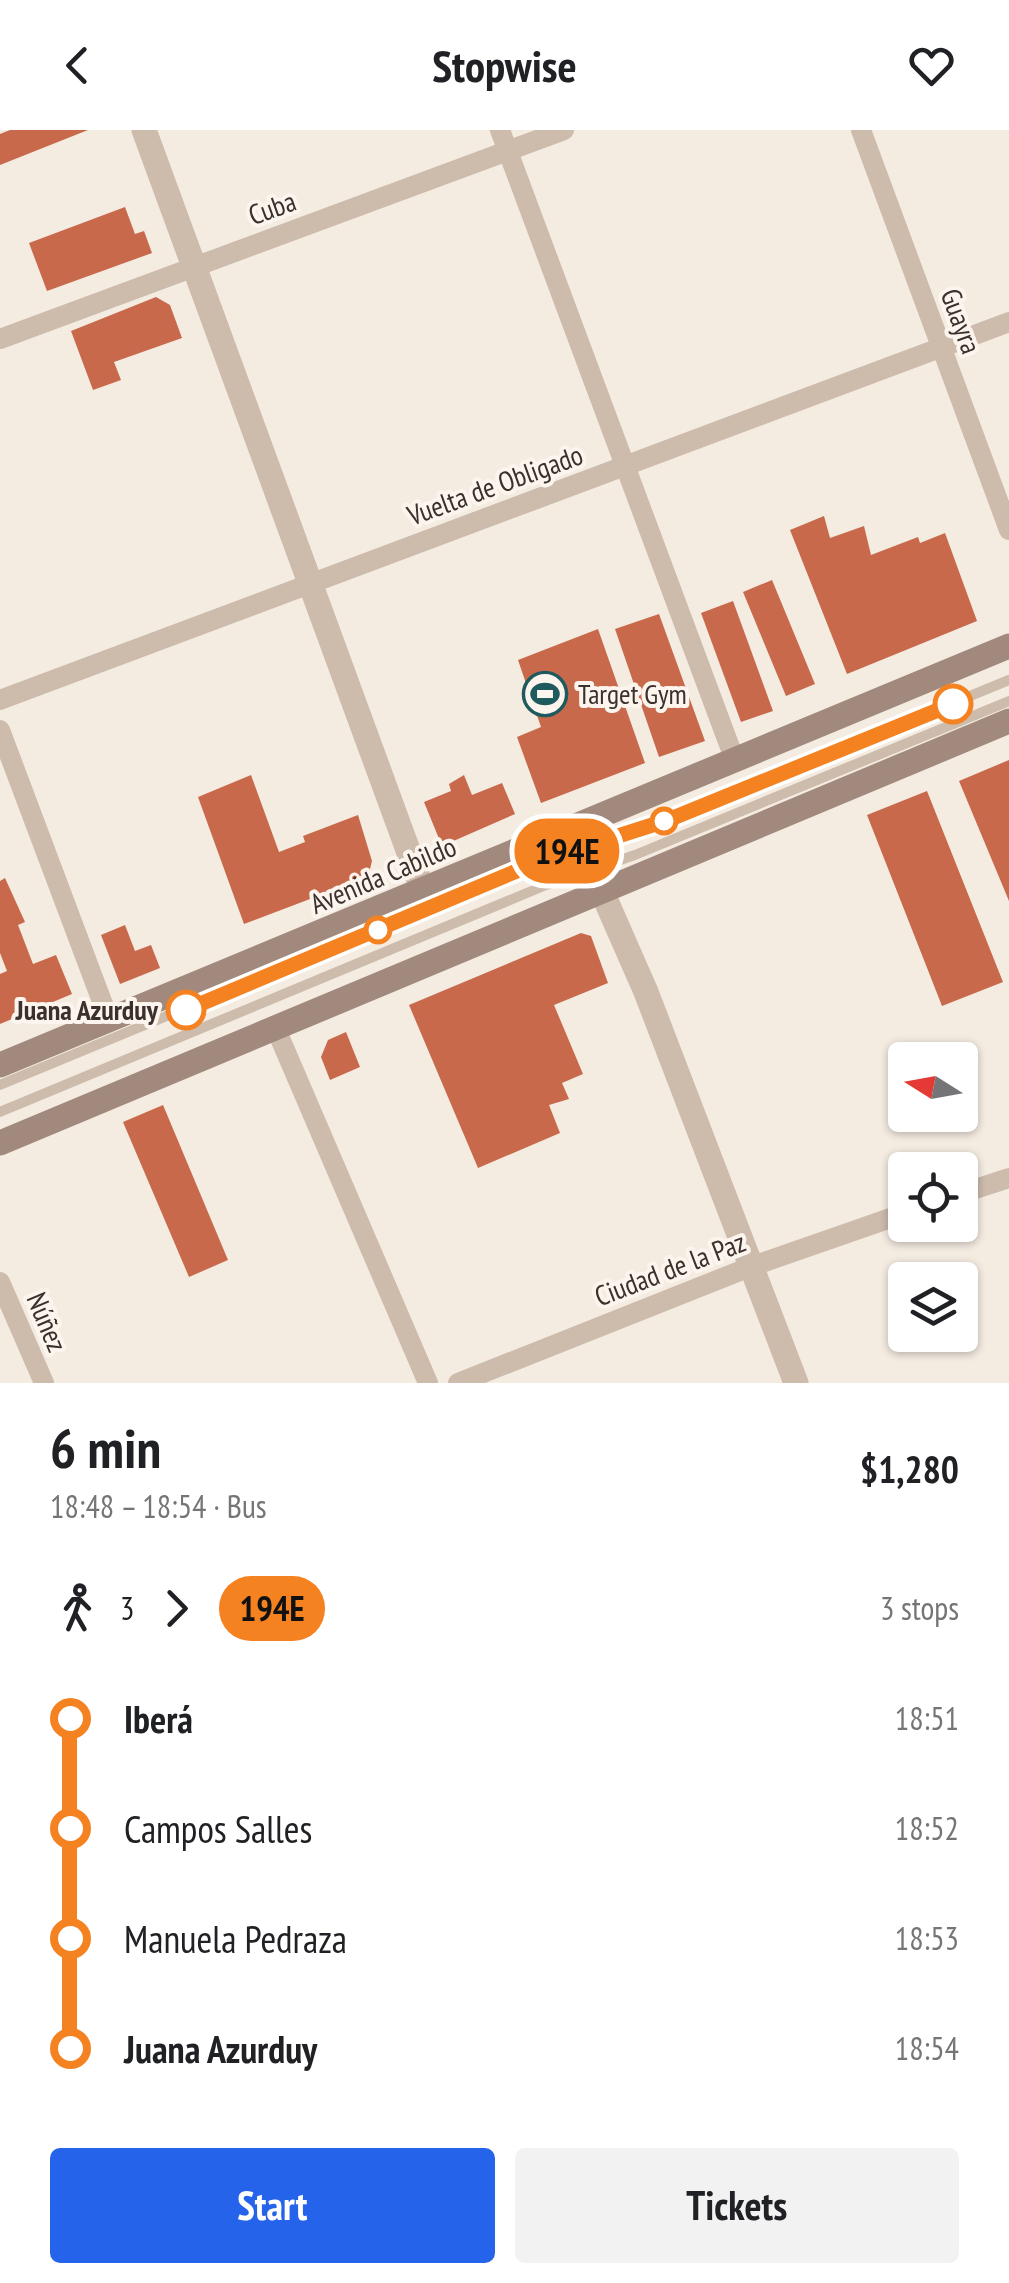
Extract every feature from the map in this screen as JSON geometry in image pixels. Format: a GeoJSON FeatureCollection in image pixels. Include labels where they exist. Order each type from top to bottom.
{"type":"FeatureCollection","features":[{"type":"Feature","properties":{"kind":"main road","name":"Avenida Cabildo"},"geometry":{"type":"LineString","coordinates":[[0,1065],[1009,646]]}},
{"type":"Feature","properties":{"kind":"main road"},"geometry":{"type":"LineString","coordinates":[[0,1143],[276,1029],[592,869],[1009,720]]}},
{"type":"Feature","properties":{"kind":"street"},"geometry":{"type":"LineString","coordinates":[[144,130],[424,891]]}},
{"type":"Feature","properties":{"kind":"street"},"geometry":{"type":"LineString","coordinates":[[500,130],[734,758]]}},
{"type":"Feature","properties":{"kind":"street","name":"Cuba"},"geometry":{"type":"LineString","coordinates":[[0,339],[564,130]]}},
{"type":"Feature","properties":{"kind":"street","name":"Guayra"},"geometry":{"type":"LineString","coordinates":[[861,130],[1009,530]]}},
{"type":"Feature","properties":{"kind":"street","name":"Vuelta de Obligado"},"geometry":{"type":"LineString","coordinates":[[0,700],[1009,322]]}},
{"type":"Feature","properties":{"kind":"street"},"geometry":{"type":"LineString","coordinates":[[0,730],[110,1020]]}},
{"type":"Feature","properties":{"kind":"street"},"geometry":{"type":"LineString","coordinates":[[554,833],[592,869],[646,992],[796,1383]]}},
{"type":"Feature","properties":{"kind":"street"},"geometry":{"type":"LineString","coordinates":[[276,1029],[428,1383]]}},
{"type":"Feature","properties":{"kind":"street"},"geometry":{"type":"LineString","coordinates":[[978,1188],[1009,1178]]}},
{"type":"Feature","properties":{"kind":"street","name":"Ciudad de la Paz"},"geometry":{"type":"LineString","coordinates":[[458,1383],[750,1267],[888,1219]]}},
{"type":"Feature","properties":{"kind":"street","name":"Núñez"},"geometry":{"type":"LineString","coordinates":[[0,1282],[44,1383]]}},
{"type":"Feature","properties":{"kind":"lane"},"geometry":{"type":"LineString","coordinates":[[0,1112],[557,880],[592,869],[668,820],[1009,680]]}},
{"type":"Feature","properties":{"kind":"lane"},"geometry":{"type":"LineString","coordinates":[[0,1085],[592,869],[1009,701]]}},
{"type":"Feature","properties":{"kind":"building"},"geometry":{"type":"Polygon","coordinates":[[[10,130],[88,130],[0,165],[0,134],[10,130]]]}},
{"type":"Feature","properties":{"kind":"building"},"geometry":{"type":"Polygon","coordinates":[[[125,207],[135,234],[144,231],[152,253],[47,291],[29,243],[125,207]]]}},
{"type":"Feature","properties":{"kind":"building"},"geometry":{"type":"Polygon","coordinates":[[[156,297],[170,305],[182,338],[114,362],[121,380],[93,390],[71,331],[156,297]]]}},
{"type":"Feature","properties":{"kind":"building"},"geometry":{"type":"Polygon","coordinates":[[[824,516],[830,538],[864,526],[871,555],[918,537],[920,543],[945,533],[977,621],[847,674],[790,530],[824,516]]]}},
{"type":"Feature","properties":{"kind":"building"},"geometry":{"type":"Polygon","coordinates":[[[772,580],[815,684],[786,696],[743,592],[772,580]]]}},
{"type":"Feature","properties":{"kind":"building"},"geometry":{"type":"Polygon","coordinates":[[[733,601],[773,711],[741,722],[701,613],[733,601]]]}},
{"type":"Feature","properties":{"kind":"building"},"geometry":{"type":"Polygon","coordinates":[[[659,614],[705,741],[659,757],[615,629],[659,614]]]}},
{"type":"Feature","properties":{"kind":"building"},"geometry":{"type":"Polygon","coordinates":[[[598,629],[645,763],[541,803],[517,737],[541,727],[518,660],[598,629]]]}},
{"type":"Feature","properties":{"kind":"building"},"geometry":{"type":"Polygon","coordinates":[[[1009,760],[1009,901],[959,781],[1009,760]]]}},
{"type":"Feature","properties":{"kind":"building"},"geometry":{"type":"Polygon","coordinates":[[[251,775],[279,852],[305,842],[303,836],[358,815],[372,861],[368,877],[244,924],[198,797],[251,775]]]}},
{"type":"Feature","properties":{"kind":"building"},"geometry":{"type":"Polygon","coordinates":[[[464,775],[472,795],[502,783],[515,814],[442,846],[424,802],[451,791],[449,784],[464,775]]]}},
{"type":"Feature","properties":{"kind":"building"},"geometry":{"type":"Polygon","coordinates":[[[927,791],[1003,982],[942,1006],[867,815],[927,791]]]}},
{"type":"Feature","properties":{"kind":"building"},"geometry":{"type":"Polygon","coordinates":[[[5,878],[25,922],[18,925],[33,964],[56,955],[72,994],[0,1024],[0,974],[7,971],[0,953],[0,881],[5,878]]]}},
{"type":"Feature","properties":{"kind":"building"},"geometry":{"type":"Polygon","coordinates":[[[125,925],[135,951],[151,945],[160,968],[120,984],[101,935],[125,925]]]}},
{"type":"Feature","properties":{"kind":"building"},"geometry":{"type":"Polygon","coordinates":[[[581,933],[591,936],[608,983],[554,1005],[583,1074],[562,1083],[569,1099],[549,1105],[560,1133],[478,1168],[409,1005],[581,933]]]}},
{"type":"Feature","properties":{"kind":"building"},"geometry":{"type":"Polygon","coordinates":[[[346,1032],[360,1067],[330,1080],[321,1057],[328,1040],[346,1032]]]}},
{"type":"Feature","properties":{"kind":"building"},"geometry":{"type":"Polygon","coordinates":[[[163,1105],[228,1260],[189,1277],[123,1122],[163,1105]]]}},
{"type":"Feature","properties":{"kind":"bus line","name":"194E"},"geometry":{"type":"LineString","coordinates":[[186,1010],[543,860],[668,820],[953,704]]}},
{"type":"Feature","properties":{"kind":"place","name":"Target Gym"},"geometry":{"type":"Point","coordinates":[545,694]}},
{"type":"Feature","properties":{"kind":"place","name":"Juana Azurduy"},"geometry":{"type":"Point","coordinates":[186,1010]}}]}
